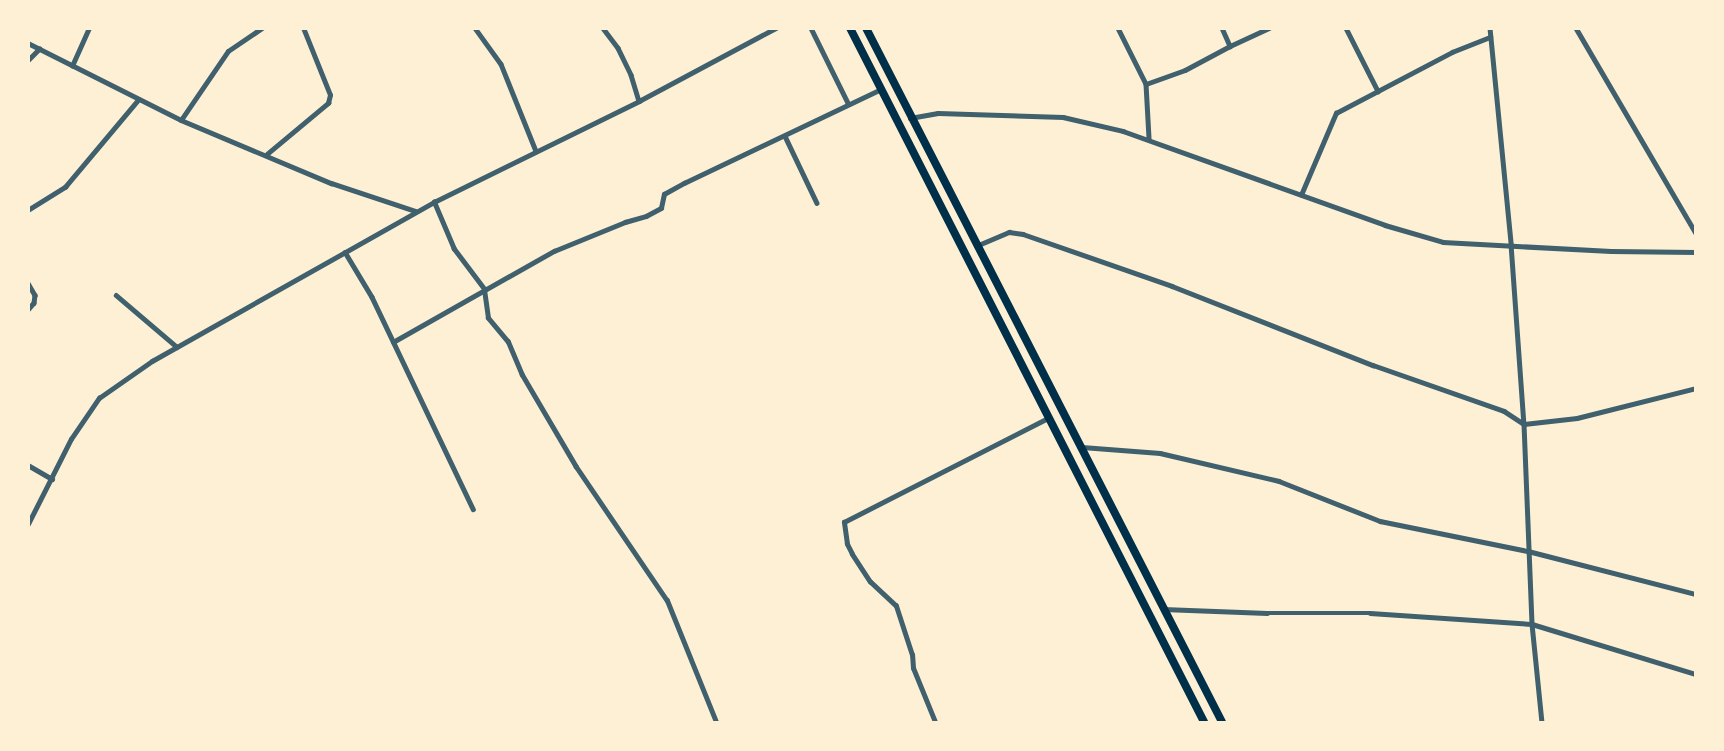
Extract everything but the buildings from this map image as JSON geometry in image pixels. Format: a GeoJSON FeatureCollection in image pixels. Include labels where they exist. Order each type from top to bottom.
{"type":"FeatureCollection","features":[{"type":"Feature","properties":{"kind":"highway"},"geometry":{"type":"LineString","coordinates":[[850,28],[1204,723]]}},
{"type":"Feature","properties":{"kind":"highway"},"geometry":{"type":"LineString","coordinates":[[866,28],[910,118],[1222,723]]}},
{"type":"Feature","properties":{"kind":"highway"},"geometry":{"type":"LineString","coordinates":[[987,297],[999,290]]}},
{"type":"Feature","properties":{"kind":"street"},"geometry":{"type":"LineString","coordinates":[[72,66],[88,28]]}},
{"type":"Feature","properties":{"kind":"street"},"geometry":{"type":"LineString","coordinates":[[181,120],[228,51],[262,28]]}},
{"type":"Feature","properties":{"kind":"street"},"geometry":{"type":"LineString","coordinates":[[267,154],[328,103],[330,95],[303,28]]}},
{"type":"Feature","properties":{"kind":"street"},"geometry":{"type":"LineString","coordinates":[[475,28],[501,64],[536,151]]}},
{"type":"Feature","properties":{"kind":"street"},"geometry":{"type":"LineString","coordinates":[[603,28],[618,48],[631,75],[639,101]]}},
{"type":"Feature","properties":{"kind":"street"},"geometry":{"type":"LineString","coordinates":[[28,524],[71,439],[99,398],[177,347],[416,211],[639,101],[776,28]]}},
{"type":"Feature","properties":{"kind":"street"},"geometry":{"type":"LineString","coordinates":[[811,28],[848,103]]}},
{"type":"Feature","properties":{"kind":"street"},"geometry":{"type":"LineString","coordinates":[[1118,28],[1146,84],[1149,138]]}},
{"type":"Feature","properties":{"kind":"street"},"geometry":{"type":"LineString","coordinates":[[1222,28],[1230,46]]}},
{"type":"Feature","properties":{"kind":"street"},"geometry":{"type":"LineString","coordinates":[[1146,84],[1185,70],[1269,28]]}},
{"type":"Feature","properties":{"kind":"street"},"geometry":{"type":"LineString","coordinates":[[1346,28],[1378,91]]}},
{"type":"Feature","properties":{"kind":"street"},"geometry":{"type":"LineString","coordinates":[[1490,28],[1524,424],[1532,624],[1542,723]]}},
{"type":"Feature","properties":{"kind":"street"},"geometry":{"type":"LineString","coordinates":[[1576,28],[1695,233]]}},
{"type":"Feature","properties":{"kind":"street"},"geometry":{"type":"LineString","coordinates":[[1302,195],[1336,113],[1452,52],[1490,37]]}},
{"type":"Feature","properties":{"kind":"street"},"geometry":{"type":"LineString","coordinates":[[28,44],[181,120],[267,154],[331,183],[416,211]]}},
{"type":"Feature","properties":{"kind":"street"},"geometry":{"type":"LineString","coordinates":[[28,60],[39,49]]}},
{"type":"Feature","properties":{"kind":"street"},"geometry":{"type":"LineString","coordinates":[[393,342],[554,251],[646,216],[661,208],[663,194],[881,89]]}},
{"type":"Feature","properties":{"kind":"street"},"geometry":{"type":"LineString","coordinates":[[28,210],[65,187],[138,100]]}},
{"type":"Feature","properties":{"kind":"street"},"geometry":{"type":"LineString","coordinates":[[910,118],[938,113],[1063,117],[1149,138],[1186,154],[1385,225],[1443,242],[1611,251],[1695,252]]}},
{"type":"Feature","properties":{"kind":"street"},"geometry":{"type":"LineString","coordinates":[[785,136],[817,203]]}},
{"type":"Feature","properties":{"kind":"street"},"geometry":{"type":"LineString","coordinates":[[434,202],[454,249],[484,289],[488,318],[508,342],[522,375],[576,467],[667,601],[716,723]]}},
{"type":"Feature","properties":{"kind":"street"},"geometry":{"type":"LineString","coordinates":[[976,246],[1009,232],[1023,234],[1172,286],[1373,365],[1504,411],[1524,424],[1577,418],[1695,388]]}},
{"type":"Feature","properties":{"kind":"street"},"geometry":{"type":"LineString","coordinates":[[345,252],[372,297],[473,509]]}},
{"type":"Feature","properties":{"kind":"street"},"geometry":{"type":"LineString","coordinates":[[28,283],[35,295],[34,303],[28,310]]}},
{"type":"Feature","properties":{"kind":"street"},"geometry":{"type":"LineString","coordinates":[[116,295],[177,347]]}},
{"type":"Feature","properties":{"kind":"street"},"geometry":{"type":"LineString","coordinates":[[934,723],[913,668],[912,654],[896,606],[870,582],[852,554],[847,544],[844,522],[1048,418]]}},
{"type":"Feature","properties":{"kind":"street"},"geometry":{"type":"LineString","coordinates":[[1081,447],[1160,453],[1279,481],[1380,521],[1528,551],[1695,594]]}},
{"type":"Feature","properties":{"kind":"street"},"geometry":{"type":"LineString","coordinates":[[28,465],[52,479]]}},
{"type":"Feature","properties":{"kind":"street"},"geometry":{"type":"LineString","coordinates":[[1163,609],[1267,613],[1370,613],[1532,624],[1695,674]]}}]}
